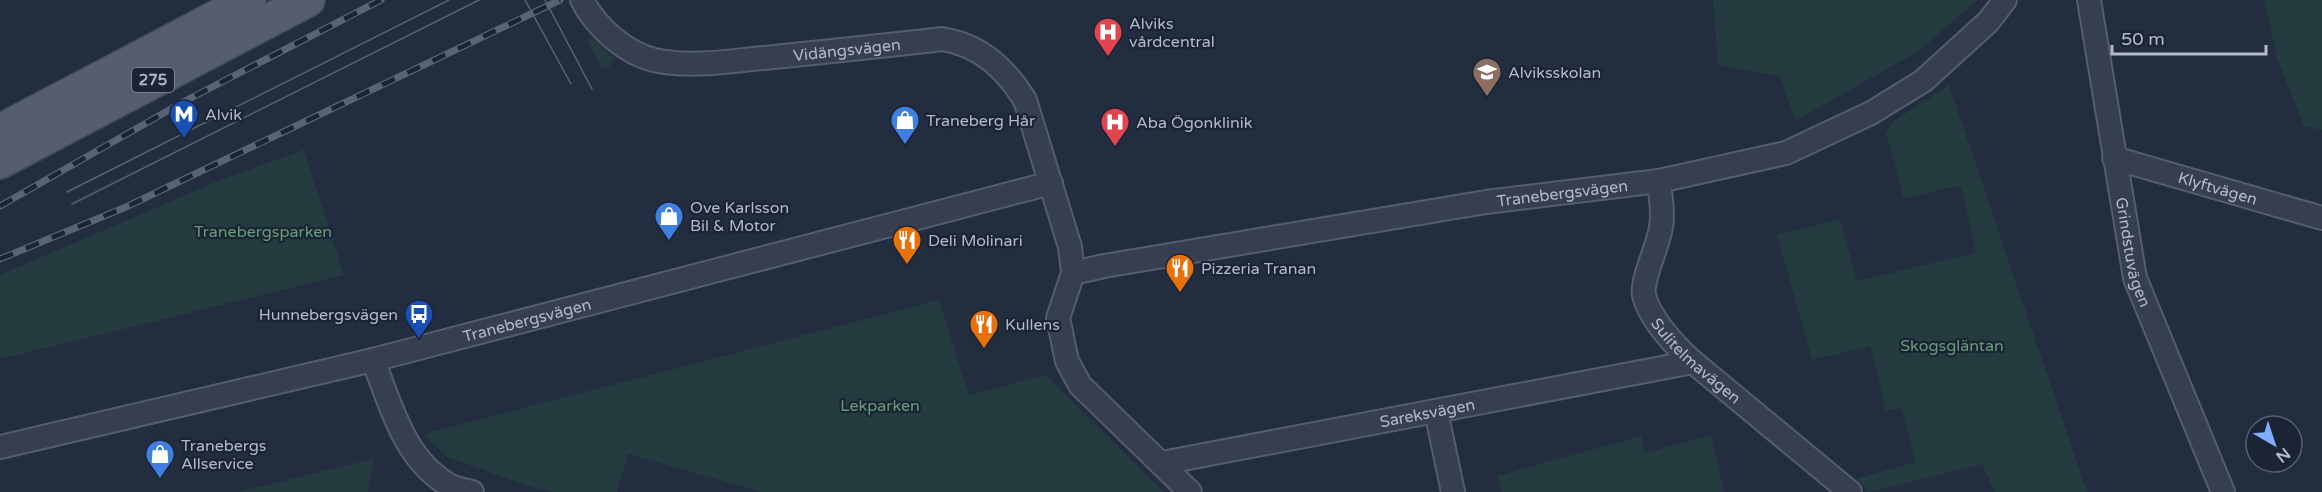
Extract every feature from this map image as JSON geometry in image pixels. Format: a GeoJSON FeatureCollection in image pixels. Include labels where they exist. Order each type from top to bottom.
{"type":"FeatureCollection","features":[{"type":"Feature","properties":{"kind":"main road","name":"275"},"geometry":{"type":"LineString","coordinates":[[0,131],[249,0]]}},
{"type":"Feature","properties":{"kind":"main road","name":"275"},"geometry":{"type":"LineString","coordinates":[[0,162],[308,0]]}},
{"type":"Feature","properties":{"kind":"street","name":"Vidängsvägen"},"geometry":{"type":"LineString","coordinates":[[582,0],[616,41],[654,60],[677,63],[730,61],[942,39],[960,42],[979,51],[1015,84],[1025,100],[1070,247],[1073,273]]}},
{"type":"Feature","properties":{"kind":"street","name":"Tranebergsvägen"},"geometry":{"type":"LineString","coordinates":[[1073,273],[1486,202],[1659,181],[1786,153],[1870,113],[1923,81],[1988,22],[2005,0]]}},
{"type":"Feature","properties":{"kind":"street","name":"Grindstuvägen"},"geometry":{"type":"LineString","coordinates":[[2089,0],[2135,278],[2223,492]]}},
{"type":"Feature","properties":{"kind":"street","name":"Klyftvägen"},"geometry":{"type":"LineString","coordinates":[[2114,159],[2322,218]]}},
{"type":"Feature","properties":{"kind":"street","name":"Sulitelmavägen"},"geometry":{"type":"LineString","coordinates":[[1659,181],[1662,226],[1651,260],[1644,294],[1658,323],[1674,345],[1693,362],[1850,492]]}},
{"type":"Feature","properties":{"kind":"street","name":"Tranebergsvägen"},"geometry":{"type":"LineString","coordinates":[[0,447],[373,360],[1051,183]]}},
{"type":"Feature","properties":{"kind":"street"},"geometry":{"type":"LineString","coordinates":[[1073,273],[1058,318],[1067,361],[1080,385],[1190,492]]}},
{"type":"Feature","properties":{"kind":"street"},"geometry":{"type":"LineString","coordinates":[[373,360],[404,438],[426,468],[451,486],[472,492]]}},
{"type":"Feature","properties":{"kind":"street","name":"Sareksvägen"},"geometry":{"type":"LineString","coordinates":[[1162,464],[1693,362]]}},
{"type":"Feature","properties":{"kind":"street"},"geometry":{"type":"LineString","coordinates":[[1436,411],[1453,492]]}},
{"type":"Feature","properties":{"kind":"green space"},"geometry":{"type":"Polygon","coordinates":[[[1713,0],[1977,0],[1919,51],[1795,121],[1780,76],[1718,65],[1713,0]]]}},
{"type":"Feature","properties":{"kind":"green space"},"geometry":{"type":"Polygon","coordinates":[[[2264,0],[2322,0],[2322,130],[2304,126],[2277,58],[2264,0]]]}},
{"type":"Feature","properties":{"kind":"green space"},"geometry":{"type":"Polygon","coordinates":[[[592,38],[614,58],[609,67],[602,69],[587,40],[592,38]]]}},
{"type":"Feature","properties":{"kind":"green space","name":"Skogsgläntan"},"geometry":{"type":"Polygon","coordinates":[[[1949,85],[2087,492],[1995,492],[1982,464],[1869,492],[1856,479],[1915,462],[1902,408],[1886,411],[1870,346],[1812,360],[1777,235],[1840,219],[1857,281],[1976,253],[1961,185],[1904,199],[1886,134],[1892,122],[1949,85]]]}},
{"type":"Feature","properties":{"kind":"green space","name":"Tranebergsparken"},"geometry":{"type":"Polygon","coordinates":[[[304,150],[344,275],[0,359],[0,275],[220,180],[304,150]]]}},
{"type":"Feature","properties":{"kind":"green space","name":"Lekparken"},"geometry":{"type":"Polygon","coordinates":[[[939,300],[969,395],[1046,375],[1164,492],[761,492],[628,454],[617,492],[552,492],[531,487],[447,457],[423,434],[939,300]]]}},
{"type":"Feature","properties":{"kind":"green space"},"geometry":{"type":"Polygon","coordinates":[[[1711,435],[1724,492],[1502,492],[1497,476],[1641,436],[1645,453],[1711,435]]]}},
{"type":"Feature","properties":{"kind":"green space"},"geometry":{"type":"Polygon","coordinates":[[[374,459],[368,492],[237,492],[374,459]]]}},
{"type":"Feature","properties":{"kind":"tram line"},"geometry":{"type":"LineString","coordinates":[[67,192],[449,0]]}},
{"type":"Feature","properties":{"kind":"tram line"},"geometry":{"type":"LineString","coordinates":[[72,204],[479,0]]}},
{"type":"Feature","properties":{"kind":"tram line"},"geometry":{"type":"LineString","coordinates":[[525,0],[571,84]]}},
{"type":"Feature","properties":{"kind":"tram line"},"geometry":{"type":"LineString","coordinates":[[545,0],[592,89]]}},
{"type":"Feature","properties":{"kind":"railway"},"geometry":{"type":"LineString","coordinates":[[0,206],[185,101],[381,0]]}},
{"type":"Feature","properties":{"kind":"railway"},"geometry":{"type":"LineString","coordinates":[[0,259],[126,207],[560,0]]}},
{"type":"Feature","properties":{"kind":"place","name":"Alviks vårdcentral"},"geometry":{"type":"Point","coordinates":[1108,58]}},
{"type":"Feature","properties":{"kind":"place","name":"Alviksskolan"},"geometry":{"type":"Point","coordinates":[1487,98]}},
{"type":"Feature","properties":{"kind":"place","name":"Alvik"},"geometry":{"type":"Point","coordinates":[184,140]}},
{"type":"Feature","properties":{"kind":"place","name":"Traneberg Hår"},"geometry":{"type":"Point","coordinates":[905,146]}},
{"type":"Feature","properties":{"kind":"place","name":"Aba Ögonklinik"},"geometry":{"type":"Point","coordinates":[1115,148]}},
{"type":"Feature","properties":{"kind":"place","name":"Ove Karlsson Bil & Motor"},"geometry":{"type":"Point","coordinates":[669,242]}},
{"type":"Feature","properties":{"kind":"place","name":"Deli Molinari"},"geometry":{"type":"Point","coordinates":[907,266]}},
{"type":"Feature","properties":{"kind":"place","name":"Pizzeria Tranan"},"geometry":{"type":"Point","coordinates":[1180,294]}},
{"type":"Feature","properties":{"kind":"place","name":"Hunnebergsvägen"},"geometry":{"type":"Point","coordinates":[419,340]}},
{"type":"Feature","properties":{"kind":"place","name":"Kullens"},"geometry":{"type":"Point","coordinates":[984,350]}},
{"type":"Feature","properties":{"kind":"place","name":"Tranebergs Allservice"},"geometry":{"type":"Point","coordinates":[160,480]}}]}
